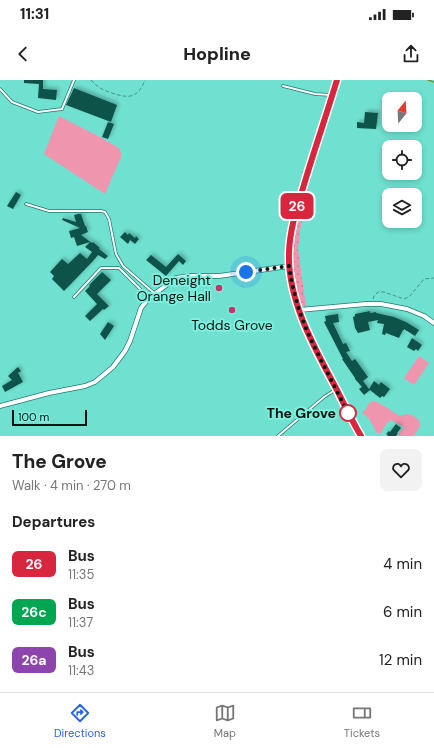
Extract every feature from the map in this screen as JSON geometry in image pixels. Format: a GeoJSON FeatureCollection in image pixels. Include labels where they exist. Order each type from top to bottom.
{"type":"FeatureCollection","features":[{"type":"Feature","properties":{"kind":"street"},"geometry":{"type":"LineString","coordinates":[[337,80],[295,214],[289,251],[289,266],[299,310],[317,352],[361,436]]}},
{"type":"Feature","properties":{"kind":"street"},"geometry":{"type":"LineString","coordinates":[[0,406],[48,393],[85,386],[95,382],[113,367],[125,351],[141,308],[149,298],[176,278],[190,276],[219,276],[289,266]]}},
{"type":"Feature","properties":{"kind":"street"},"geometry":{"type":"LineString","coordinates":[[299,310],[380,304],[407,309],[424,316],[434,323]]}},
{"type":"Feature","properties":{"kind":"lane"},"geometry":{"type":"LineString","coordinates":[[0,89],[12,102],[38,112],[62,109],[74,80]]}},
{"type":"Feature","properties":{"kind":"lane"},"geometry":{"type":"LineString","coordinates":[[283,86],[315,94],[332,95]]}},
{"type":"Feature","properties":{"kind":"lane"},"geometry":{"type":"LineString","coordinates":[[26,204],[49,211],[101,210],[105,212],[109,219],[116,254],[123,266],[140,282],[155,293]]}},
{"type":"Feature","properties":{"kind":"lane"},"geometry":{"type":"LineString","coordinates":[[74,297],[101,268],[119,268],[149,298]]}},
{"type":"Feature","properties":{"kind":"lane"},"geometry":{"type":"LineString","coordinates":[[278,436],[324,397],[336,389]]}},
{"type":"Feature","properties":{"kind":"path"},"geometry":{"type":"LineString","coordinates":[[91,80],[101,89],[128,97],[136,94],[140,90],[145,80]]}},
{"type":"Feature","properties":{"kind":"path"},"geometry":{"type":"LineString","coordinates":[[372,304],[374,296],[378,292],[384,292],[404,299],[409,297],[424,279],[434,278]]}},
{"type":"Feature","properties":{"kind":"shaded area"},"geometry":{"type":"Polygon","coordinates":[[[59,116],[119,148],[121,157],[105,194],[44,154],[59,116]]]}},
{"type":"Feature","properties":{"kind":"shaded area"},"geometry":{"type":"Polygon","coordinates":[[[310,184],[300,231],[298,249],[306,307],[301,305],[296,285],[293,250],[302,208],[310,184]]]}},
{"type":"Feature","properties":{"kind":"shaded area"},"geometry":{"type":"Polygon","coordinates":[[[419,356],[429,363],[414,385],[404,378],[419,356]]]}},
{"type":"Feature","properties":{"kind":"shaded area"},"geometry":{"type":"Polygon","coordinates":[[[374,401],[400,416],[410,415],[419,420],[420,426],[414,436],[397,436],[404,427],[391,420],[386,424],[381,433],[377,433],[370,420],[362,413],[370,402],[374,401]]]}},
{"type":"Feature","properties":{"kind":"building"},"geometry":{"type":"Polygon","coordinates":[[[24,80],[43,80],[43,89],[57,90],[56,100],[38,98],[39,84],[24,83],[24,80]]]}},
{"type":"Feature","properties":{"kind":"building"},"geometry":{"type":"Polygon","coordinates":[[[74,88],[117,105],[111,122],[66,105],[74,88]]]}},
{"type":"Feature","properties":{"kind":"building"},"geometry":{"type":"Polygon","coordinates":[[[365,112],[378,113],[376,129],[357,128],[357,122],[364,123],[365,112]]]}},
{"type":"Feature","properties":{"kind":"building"},"geometry":{"type":"Polygon","coordinates":[[[108,122],[114,124],[108,139],[102,137],[108,122]]]}},
{"type":"Feature","properties":{"kind":"building"},"geometry":{"type":"Polygon","coordinates":[[[16,192],[21,195],[13,209],[7,206],[16,192]]]}},
{"type":"Feature","properties":{"kind":"building"},"geometry":{"type":"Polygon","coordinates":[[[81,214],[88,232],[81,235],[92,243],[93,242],[108,256],[105,259],[98,255],[64,291],[52,279],[54,276],[50,272],[62,259],[68,264],[80,253],[87,259],[92,252],[85,247],[90,242],[77,246],[74,237],[71,238],[69,231],[80,228],[62,220],[63,218],[76,222],[74,215],[81,214]]]}},
{"type":"Feature","properties":{"kind":"building"},"geometry":{"type":"Polygon","coordinates":[[[125,232],[128,235],[129,233],[135,238],[136,236],[139,239],[135,244],[130,240],[128,244],[120,237],[125,232]]]}},
{"type":"Feature","properties":{"kind":"building"},"geometry":{"type":"Polygon","coordinates":[[[178,254],[186,261],[183,265],[179,261],[166,276],[146,260],[151,255],[166,267],[178,254]]]}},
{"type":"Feature","properties":{"kind":"building"},"geometry":{"type":"Polygon","coordinates":[[[102,272],[111,280],[97,294],[109,306],[104,310],[103,309],[90,321],[85,316],[97,304],[85,291],[102,272]]]}},
{"type":"Feature","properties":{"kind":"building"},"geometry":{"type":"Polygon","coordinates":[[[370,311],[370,313],[376,312],[394,317],[419,330],[415,336],[404,329],[399,338],[386,333],[385,335],[382,334],[384,324],[377,323],[378,320],[368,322],[370,330],[358,333],[355,328],[353,317],[355,314],[370,311]]]}},
{"type":"Feature","properties":{"kind":"building"},"geometry":{"type":"Polygon","coordinates":[[[338,314],[339,322],[333,323],[343,344],[346,343],[350,351],[346,352],[352,361],[355,359],[368,377],[363,381],[369,389],[374,381],[379,385],[381,382],[390,389],[384,397],[382,396],[380,398],[370,390],[364,395],[359,389],[362,387],[342,359],[324,322],[326,321],[325,316],[338,314]]]}},
{"type":"Feature","properties":{"kind":"building"},"geometry":{"type":"Polygon","coordinates":[[[108,322],[114,326],[105,340],[100,334],[108,322]]]}},
{"type":"Feature","properties":{"kind":"building"},"geometry":{"type":"Polygon","coordinates":[[[412,338],[422,345],[418,351],[416,349],[414,351],[407,347],[412,338]]]}},
{"type":"Feature","properties":{"kind":"building"},"geometry":{"type":"Polygon","coordinates":[[[18,367],[21,371],[18,373],[23,382],[5,392],[2,386],[12,380],[8,376],[18,367]]]}},
{"type":"Feature","properties":{"kind":"building"},"geometry":{"type":"Polygon","coordinates":[[[396,424],[401,428],[396,436],[387,436],[388,435],[386,434],[389,431],[390,432],[396,424]]]}},
{"type":"Feature","properties":{"kind":"waterway"},"geometry":{"type":"LineString","coordinates":[[428,80],[434,82]]}},
{"type":"Feature","properties":{"kind":"bus line","name":"26"},"geometry":{"type":"LineString","coordinates":[[337,80],[295,214],[291,232],[289,266],[299,310],[307,331],[361,436]]}},
{"type":"Feature","properties":{"kind":"place","name":"Deneight Orange Hall"},"geometry":{"type":"Point","coordinates":[219,288]}},
{"type":"Feature","properties":{"kind":"place","name":"Todds Grove"},"geometry":{"type":"Point","coordinates":[232,310]}},
{"type":"Feature","properties":{"kind":"place","name":"The Grove"},"geometry":{"type":"Point","coordinates":[348,413]}},
{"type":"Feature","properties":{"kind":"route"},"geometry":{"type":"LineString","coordinates":[[246,272],[289,266],[299,310],[307,331],[348,413]]}}]}
